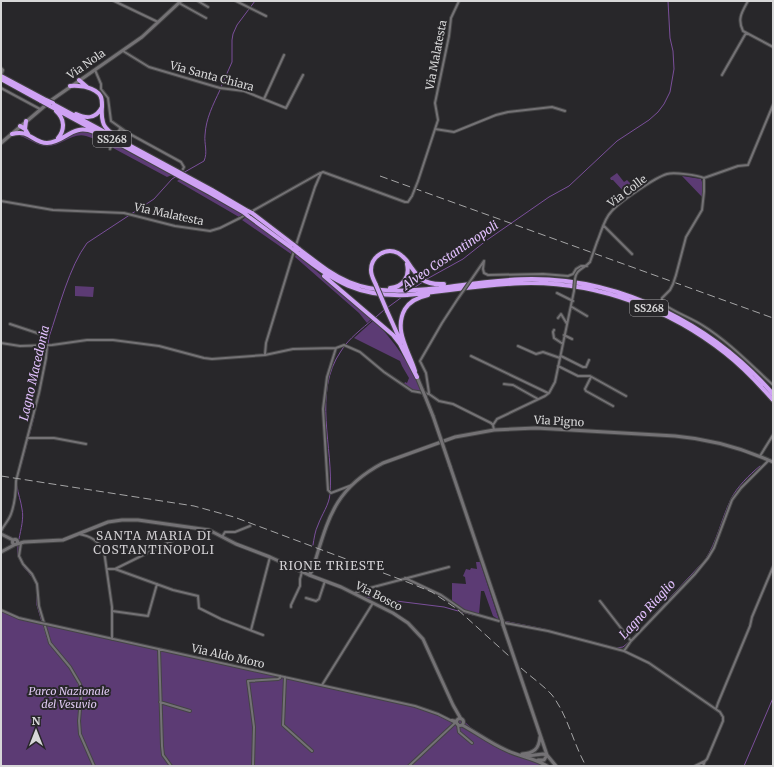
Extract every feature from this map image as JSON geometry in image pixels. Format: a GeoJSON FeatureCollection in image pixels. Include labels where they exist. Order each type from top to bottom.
{"type":"FeatureCollection","features":[{"type":"Feature","properties":{"kind":"highway","name":"SS268"},"geometry":{"type":"LineString","coordinates":[[2,74],[42,101]]}},
{"type":"Feature","properties":{"kind":"highway","name":"SS268"},"geometry":{"type":"LineString","coordinates":[[1,79],[141,152]]}},
{"type":"Feature","properties":{"kind":"highway"},"geometry":{"type":"LineString","coordinates":[[70,86],[81,81],[87,88],[98,94],[103,104]]}},
{"type":"Feature","properties":{"kind":"highway","name":"SS268"},"geometry":{"type":"LineString","coordinates":[[51,105],[88,118],[97,115],[103,104]]}},
{"type":"Feature","properties":{"kind":"highway","name":"SS268"},"geometry":{"type":"LineString","coordinates":[[103,104],[102,118],[105,127],[113,135],[245,211],[293,247],[311,263],[334,279],[350,287],[372,293],[399,295],[415,290],[524,280],[558,281],[603,289],[637,300],[676,316],[708,335],[740,360],[773,394]]}},
{"type":"Feature","properties":{"kind":"highway","name":"SS268"},"geometry":{"type":"LineString","coordinates":[[51,105],[59,114],[63,123],[61,134],[56,140]]}},
{"type":"Feature","properties":{"kind":"highway","name":"SS268"},"geometry":{"type":"LineString","coordinates":[[51,105],[114,143]]}},
{"type":"Feature","properties":{"kind":"highway"},"geometry":{"type":"LineString","coordinates":[[12,134],[24,131],[26,121]]}},
{"type":"Feature","properties":{"kind":"highway","name":"SS268"},"geometry":{"type":"LineString","coordinates":[[20,127],[28,134],[44,143],[56,140],[72,132],[84,129],[89,130],[175,172]]}},
{"type":"Feature","properties":{"kind":"highway","name":"SS268"},"geometry":{"type":"LineString","coordinates":[[298,251],[329,271],[351,282],[373,289],[406,292],[525,283],[562,285],[602,293],[648,308],[680,323],[716,345],[748,373],[773,400]]}},
{"type":"Feature","properties":{"kind":"highway"},"geometry":{"type":"LineString","coordinates":[[417,377],[372,276],[371,268],[374,260],[380,254],[394,251],[402,256],[421,280],[437,285],[472,284]]}},
{"type":"Feature","properties":{"kind":"highway"},"geometry":{"type":"LineString","coordinates":[[351,282],[381,288],[394,288],[402,284],[407,277],[407,262]]}},
{"type":"Feature","properties":{"kind":"highway"},"geometry":{"type":"LineString","coordinates":[[311,263],[372,316],[397,340],[417,377]]}},
{"type":"Feature","properties":{"kind":"highway"},"geometry":{"type":"LineString","coordinates":[[417,377],[401,331],[401,321],[404,311],[414,300],[422,296],[478,287]]}},
{"type":"Feature","properties":{"kind":"main road","name":"Via Nola"},"geometry":{"type":"LineString","coordinates":[[81,81],[94,69],[137,41],[159,23],[180,2]]}},
{"type":"Feature","properties":{"kind":"main road","name":"Via Nola"},"geometry":{"type":"LineString","coordinates":[[1,143],[40,109],[70,86]]}},
{"type":"Feature","properties":{"kind":"main road"},"geometry":{"type":"LineString","coordinates":[[417,377],[422,389],[427,395],[500,621],[504,624],[540,735],[547,754],[556,766]]}},
{"type":"Feature","properties":{"kind":"main road","name":"Via Pigno"},"geometry":{"type":"LineString","coordinates":[[309,575],[312,571],[327,522],[333,508],[352,484],[372,468],[455,436],[494,430],[540,428],[686,437],[730,446],[773,462]]}},
{"type":"Feature","properties":{"kind":"main road","name":"Via Bosco"},"geometry":{"type":"LineString","coordinates":[[17,542],[63,540],[113,521],[132,519],[209,530],[236,544],[270,557],[325,582],[355,593],[398,615],[408,622],[419,634],[457,722],[500,748],[518,755],[526,756],[547,754]]}},
{"type":"Feature","properties":{"kind":"main road"},"geometry":{"type":"LineString","coordinates":[[1,534],[17,542]]}},
{"type":"Feature","properties":{"kind":"main road"},"geometry":{"type":"LineString","coordinates":[[1,552],[17,542]]}},
{"type":"Feature","properties":{"kind":"main road"},"geometry":{"type":"LineString","coordinates":[[518,755],[533,752],[537,749],[539,746],[540,735]]}},
{"type":"Feature","properties":{"kind":"main road"},"geometry":{"type":"LineString","coordinates":[[536,760],[544,760],[547,754]]}},
{"type":"Feature","properties":{"kind":"main road","name":"Via Bosco"},"geometry":{"type":"LineString","coordinates":[[526,756],[547,766]]}},
{"type":"Feature","properties":{"kind":"street"},"geometry":{"type":"LineString","coordinates":[[114,1],[159,23]]}},
{"type":"Feature","properties":{"kind":"street"},"geometry":{"type":"LineString","coordinates":[[198,1],[208,7]]}},
{"type":"Feature","properties":{"kind":"street"},"geometry":{"type":"LineString","coordinates":[[236,1],[266,16]]}},
{"type":"Feature","properties":{"kind":"street","name":"Via Malatesta"},"geometry":{"type":"LineString","coordinates":[[1,201],[53,210],[127,214],[175,226],[210,231],[234,221],[323,172],[408,202],[418,181],[438,118],[435,103],[449,36],[451,18],[459,1]]}},
{"type":"Feature","properties":{"kind":"street"},"geometry":{"type":"LineString","coordinates":[[748,1],[739,17],[741,27],[746,33],[773,47]]}},
{"type":"Feature","properties":{"kind":"street"},"geometry":{"type":"LineString","coordinates":[[180,2],[206,18]]}},
{"type":"Feature","properties":{"kind":"street"},"geometry":{"type":"LineString","coordinates":[[722,75],[746,33]]}},
{"type":"Feature","properties":{"kind":"street","name":"Via Santa Chiara"},"geometry":{"type":"LineString","coordinates":[[123,50],[148,67],[220,88],[244,91],[287,108],[303,75]]}},
{"type":"Feature","properties":{"kind":"street"},"geometry":{"type":"LineString","coordinates":[[264,99],[284,55]]}},
{"type":"Feature","properties":{"kind":"street"},"geometry":{"type":"LineString","coordinates":[[1,68],[3,70],[2,74]]}},
{"type":"Feature","properties":{"kind":"street"},"geometry":{"type":"LineString","coordinates":[[94,69],[101,84],[101,89],[108,98],[111,121],[120,128],[181,162],[184,167],[183,169]]}},
{"type":"Feature","properties":{"kind":"street"},"geometry":{"type":"LineString","coordinates":[[1,88],[40,109]]}},
{"type":"Feature","properties":{"kind":"street","name":"Via Colle"},"geometry":{"type":"LineString","coordinates":[[548,394],[555,382],[564,335],[572,307],[575,279],[578,270],[587,266],[590,262],[609,214],[631,196],[662,176],[671,173],[699,176],[704,178],[738,166],[748,165],[773,105]]}},
{"type":"Feature","properties":{"kind":"street"},"geometry":{"type":"LineString","coordinates":[[435,129],[454,132],[488,118],[508,112],[552,107],[565,111]]}},
{"type":"Feature","properties":{"kind":"street"},"geometry":{"type":"LineString","coordinates":[[118,134],[120,128]]}},
{"type":"Feature","properties":{"kind":"street"},"geometry":{"type":"LineString","coordinates":[[110,149],[114,143]]}},
{"type":"Feature","properties":{"kind":"street"},"geometry":{"type":"LineString","coordinates":[[265,355],[266,343],[282,288],[320,173]]}},
{"type":"Feature","properties":{"kind":"street"},"geometry":{"type":"LineString","coordinates":[[704,178],[702,210],[686,237],[673,284],[670,290],[662,298],[662,303],[711,331],[738,352],[773,385]]}},
{"type":"Feature","properties":{"kind":"street"},"geometry":{"type":"LineString","coordinates":[[604,226],[632,254]]}},
{"type":"Feature","properties":{"kind":"street"},"geometry":{"type":"LineString","coordinates":[[427,395],[426,373],[420,360],[457,300],[484,261],[483,271],[488,275],[543,274],[568,276],[573,274],[576,269],[581,266],[587,266]]}},
{"type":"Feature","properties":{"kind":"street"},"geometry":{"type":"LineString","coordinates":[[557,293],[573,301]]}},
{"type":"Feature","properties":{"kind":"street"},"geometry":{"type":"LineString","coordinates":[[572,307],[587,316]]}},
{"type":"Feature","properties":{"kind":"street"},"geometry":{"type":"LineString","coordinates":[[558,318],[561,314],[567,324]]}},
{"type":"Feature","properties":{"kind":"street"},"geometry":{"type":"LineString","coordinates":[[10,324],[43,335],[42,345]]}},
{"type":"Feature","properties":{"kind":"street"},"geometry":{"type":"LineString","coordinates":[[554,330],[554,338],[562,344]]}},
{"type":"Feature","properties":{"kind":"street"},"geometry":{"type":"LineString","coordinates":[[564,335],[572,339]]}},
{"type":"Feature","properties":{"kind":"street"},"geometry":{"type":"LineString","coordinates":[[1,343],[20,346],[47,346],[87,340],[108,339],[159,346],[208,359],[265,355],[293,349],[336,348],[344,345],[360,352],[384,372],[412,391],[427,395],[439,401],[453,404],[493,425]]}},
{"type":"Feature","properties":{"kind":"street"},"geometry":{"type":"LineString","coordinates":[[1,531],[11,514],[16,494],[16,481],[45,366],[47,346]]}},
{"type":"Feature","properties":{"kind":"street"},"geometry":{"type":"LineString","coordinates":[[518,346],[534,354],[543,352],[560,357],[583,367],[586,367],[589,360]]}},
{"type":"Feature","properties":{"kind":"street"},"geometry":{"type":"LineString","coordinates":[[331,493],[328,490],[322,409],[327,377],[336,348]]}},
{"type":"Feature","properties":{"kind":"street"},"geometry":{"type":"LineString","coordinates":[[471,356],[548,394]]}},
{"type":"Feature","properties":{"kind":"street"},"geometry":{"type":"LineString","coordinates":[[558,366],[578,376],[588,375],[626,396]]}},
{"type":"Feature","properties":{"kind":"street"},"geometry":{"type":"LineString","coordinates":[[592,377],[586,390],[613,406]]}},
{"type":"Feature","properties":{"kind":"street"},"geometry":{"type":"LineString","coordinates":[[504,384],[513,385],[538,400]]}},
{"type":"Feature","properties":{"kind":"street"},"geometry":{"type":"LineString","coordinates":[[494,430],[493,425],[497,419],[548,394]]}},
{"type":"Feature","properties":{"kind":"street"},"geometry":{"type":"LineString","coordinates":[[760,456],[773,435]]}},
{"type":"Feature","properties":{"kind":"street"},"geometry":{"type":"LineString","coordinates":[[27,438],[54,438],[86,444]]}},
{"type":"Feature","properties":{"kind":"street"},"geometry":{"type":"LineString","coordinates":[[624,651],[631,641],[695,574],[708,558],[714,548],[732,500],[741,488],[769,460]]}},
{"type":"Feature","properties":{"kind":"street","name":"Via Pigno"},"geometry":{"type":"LineString","coordinates":[[328,494],[352,484]]}},
{"type":"Feature","properties":{"kind":"street"},"geometry":{"type":"LineString","coordinates":[[222,537],[225,532],[235,532],[250,526]]}},
{"type":"Feature","properties":{"kind":"street"},"geometry":{"type":"LineString","coordinates":[[79,534],[91,538],[101,545],[104,551],[112,611],[112,639]]}},
{"type":"Feature","properties":{"kind":"street"},"geometry":{"type":"LineString","coordinates":[[115,569],[182,536]]}},
{"type":"Feature","properties":{"kind":"street"},"geometry":{"type":"LineString","coordinates":[[17,542],[19,556],[23,564],[32,574],[37,584],[39,606],[50,643],[70,667],[80,684],[80,734],[94,766]]}},
{"type":"Feature","properties":{"kind":"street"},"geometry":{"type":"LineString","coordinates":[[251,630],[270,557]]}},
{"type":"Feature","properties":{"kind":"street"},"geometry":{"type":"LineString","coordinates":[[355,593],[366,588],[449,567]]}},
{"type":"Feature","properties":{"kind":"street"},"geometry":{"type":"LineString","coordinates":[[716,709],[773,567]]}},
{"type":"Feature","properties":{"kind":"street"},"geometry":{"type":"LineString","coordinates":[[107,569],[115,569],[157,584],[198,596],[199,608],[221,619],[263,635]]}},
{"type":"Feature","properties":{"kind":"street"},"geometry":{"type":"LineString","coordinates":[[291,607],[300,586],[302,572]]}},
{"type":"Feature","properties":{"kind":"street"},"geometry":{"type":"LineString","coordinates":[[405,578],[440,595],[464,611],[500,621]]}},
{"type":"Feature","properties":{"kind":"street"},"geometry":{"type":"LineString","coordinates":[[306,598],[316,601],[319,599],[325,582]]}},
{"type":"Feature","properties":{"kind":"street"},"geometry":{"type":"LineString","coordinates":[[112,611],[148,616],[157,584]]}},
{"type":"Feature","properties":{"kind":"street"},"geometry":{"type":"LineString","coordinates":[[600,601],[631,641]]}},
{"type":"Feature","properties":{"kind":"street"},"geometry":{"type":"LineString","coordinates":[[322,684],[373,603]]}},
{"type":"Feature","properties":{"kind":"street","name":"Via Aldo Moro"},"geometry":{"type":"LineString","coordinates":[[1,610],[19,618],[421,707],[457,722]]}},
{"type":"Feature","properties":{"kind":"street"},"geometry":{"type":"LineString","coordinates":[[504,624],[548,631],[624,651],[649,663],[716,709],[722,714],[723,721],[703,766]]}},
{"type":"Feature","properties":{"kind":"street"},"geometry":{"type":"LineString","coordinates":[[159,649],[163,755],[171,766]]}},
{"type":"Feature","properties":{"kind":"street"},"geometry":{"type":"LineString","coordinates":[[253,766],[254,727],[248,694],[248,681],[278,680],[280,676]]}},
{"type":"Feature","properties":{"kind":"street"},"geometry":{"type":"LineString","coordinates":[[284,677],[283,725],[312,751]]}},
{"type":"Feature","properties":{"kind":"street"},"geometry":{"type":"LineString","coordinates":[[160,702],[190,711]]}},
{"type":"Feature","properties":{"kind":"street"},"geometry":{"type":"LineString","coordinates":[[457,722],[459,732],[472,743]]}},
{"type":"Feature","properties":{"kind":"street"},"geometry":{"type":"LineString","coordinates":[[409,766],[457,722]]}},
{"type":"Feature","properties":{"kind":"street"},"geometry":{"type":"LineString","coordinates":[[695,766],[705,761]]}},
{"type":"Feature","properties":{"kind":"green space"},"geometry":{"type":"Polygon","coordinates":[[[85,131],[93,133],[111,143],[109,147],[95,139],[81,135],[70,138],[56,145],[45,146],[16,135],[23,134],[42,144],[70,133],[85,131]]]}},
{"type":"Feature","properties":{"kind":"green space"},"geometry":{"type":"Polygon","coordinates":[[[114,144],[172,175],[167,177],[113,148],[114,144]]]}},
{"type":"Feature","properties":{"kind":"green space"},"geometry":{"type":"Polygon","coordinates":[[[617,173],[624,182],[627,180],[632,187],[629,187],[624,192],[613,180],[611,180],[610,178],[617,173]]]}},
{"type":"Feature","properties":{"kind":"green space"},"geometry":{"type":"Polygon","coordinates":[[[682,176],[701,179],[703,185],[703,198],[682,176]]]}},
{"type":"Feature","properties":{"kind":"green space"},"geometry":{"type":"Polygon","coordinates":[[[180,179],[243,215],[239,217],[177,181],[180,179]]]}},
{"type":"Feature","properties":{"kind":"green space"},"geometry":{"type":"Polygon","coordinates":[[[246,217],[292,251],[291,254],[242,220],[246,217]]]}},
{"type":"Feature","properties":{"kind":"green space"},"geometry":{"type":"Polygon","coordinates":[[[296,254],[372,318],[367,323],[359,313],[295,257],[296,254]]]}},
{"type":"Feature","properties":{"kind":"green space"},"geometry":{"type":"Polygon","coordinates":[[[75,286],[94,287],[93,297],[75,296],[75,286]]]}},
{"type":"Feature","properties":{"kind":"green space"},"geometry":{"type":"Polygon","coordinates":[[[374,320],[401,353],[422,391],[412,390],[404,384],[405,382],[407,383],[409,378],[400,361],[354,338],[374,320]]]}},
{"type":"Feature","properties":{"kind":"green space"},"geometry":{"type":"Polygon","coordinates":[[[476,562],[480,562],[499,620],[493,616],[484,591],[481,591],[479,615],[464,610],[452,601],[452,583],[466,584],[465,577],[463,576],[466,569],[477,569],[476,562]]]}},
{"type":"Feature","properties":{"kind":"green space","name":"Parco Nazionale del Vesuvio"},"geometry":{"type":"Polygon","coordinates":[[[1,609],[11,614],[33,620],[418,706],[454,720],[463,720],[478,734],[488,740],[548,766],[1,766],[1,609]]]}},
{"type":"Feature","properties":{"kind":"waterway","name":"Lagno Macedonia"},"geometry":{"type":"LineString","coordinates":[[221,87],[232,62],[233,34],[237,25],[255,1]]}},
{"type":"Feature","properties":{"kind":"waterway","name":"Alveo Costantinopoli"},"geometry":{"type":"LineString","coordinates":[[425,280],[463,259],[487,240],[549,197],[569,186],[617,141],[649,120],[658,112],[670,92],[674,69],[673,51],[670,38],[668,1]]}},
{"type":"Feature","properties":{"kind":"waterway","name":"Lagno Macedonia"},"geometry":{"type":"LineString","coordinates":[[183,173],[204,161],[206,154],[205,138],[207,123],[210,112],[220,90]]}},
{"type":"Feature","properties":{"kind":"waterway","name":"Lagno Macedonia"},"geometry":{"type":"LineString","coordinates":[[48,345],[49,337],[70,276],[87,243],[154,199],[172,179],[177,176]]}},
{"type":"Feature","properties":{"kind":"waterway","name":"Alveo Costantinopoli"},"geometry":{"type":"LineString","coordinates":[[412,289],[423,282]]}},
{"type":"Feature","properties":{"kind":"waterway","name":"Alveo Costantinopoli"},"geometry":{"type":"LineString","coordinates":[[387,308],[402,297]]}},
{"type":"Feature","properties":{"kind":"waterway","name":"Alveo Costantinopoli"},"geometry":{"type":"LineString","coordinates":[[376,317],[384,310]]}},
{"type":"Feature","properties":{"kind":"waterway","name":"Alveo Costantinopoli"},"geometry":{"type":"LineString","coordinates":[[313,545],[316,530],[327,506],[330,494],[326,402],[332,367],[344,346],[373,319]]}},
{"type":"Feature","properties":{"kind":"waterway","name":"Lagno Macedonia"},"geometry":{"type":"LineString","coordinates":[[47,355],[48,348]]}},
{"type":"Feature","properties":{"kind":"waterway","name":"Lagno Macedonia"},"geometry":{"type":"LineString","coordinates":[[45,369],[46,362]]}},
{"type":"Feature","properties":{"kind":"waterway","name":"Lagno Macedonia"},"geometry":{"type":"LineString","coordinates":[[21,466],[34,417]]}},
{"type":"Feature","properties":{"kind":"waterway","name":"Lagno Riaglio"},"geometry":{"type":"LineString","coordinates":[[638,632],[705,560],[713,546],[731,499],[744,481],[760,466]]}},
{"type":"Feature","properties":{"kind":"waterway","name":"Lagno Macedonia"},"geometry":{"type":"LineString","coordinates":[[17,486],[23,512],[19,539]]}},
{"type":"Feature","properties":{"kind":"waterway"},"geometry":{"type":"LineString","coordinates":[[18,545],[18,556]]}},
{"type":"Feature","properties":{"kind":"waterway"},"geometry":{"type":"LineString","coordinates":[[23,566],[34,579]]}},
{"type":"Feature","properties":{"kind":"waterway"},"geometry":{"type":"LineString","coordinates":[[37,592],[37,605],[42,622]]}},
{"type":"Feature","properties":{"kind":"waterway","name":"Lagno Riaglio"},"geometry":{"type":"LineString","coordinates":[[364,597],[444,607],[458,611]]}},
{"type":"Feature","properties":{"kind":"waterway","name":"Lagno Riaglio"},"geometry":{"type":"LineString","coordinates":[[462,612],[473,615]]}},
{"type":"Feature","properties":{"kind":"waterway","name":"Lagno Riaglio"},"geometry":{"type":"LineString","coordinates":[[503,621],[544,629],[609,646]]}},
{"type":"Feature","properties":{"kind":"waterway"},"geometry":{"type":"LineString","coordinates":[[43,625],[48,641]]}},
{"type":"Feature","properties":{"kind":"waterway","name":"Lagno Riaglio"},"geometry":{"type":"LineString","coordinates":[[616,648],[623,647],[629,642]]}},
{"type":"Feature","properties":{"kind":"waterway"},"geometry":{"type":"LineString","coordinates":[[51,645],[59,655]]}},
{"type":"Feature","properties":{"kind":"waterway"},"geometry":{"type":"LineString","coordinates":[[77,680],[79,687]]}},
{"type":"Feature","properties":{"kind":"waterway"},"geometry":{"type":"LineString","coordinates":[[80,696],[80,703]]}},
{"type":"Feature","properties":{"kind":"waterway"},"geometry":{"type":"LineString","coordinates":[[744,766],[773,698]]}},
{"type":"Feature","properties":{"kind":"waterway"},"geometry":{"type":"LineString","coordinates":[[78,719],[79,706]]}},
{"type":"Feature","properties":{"kind":"railway"},"geometry":{"type":"LineString","coordinates":[[380,176],[773,318]]}},
{"type":"Feature","properties":{"kind":"railway"},"geometry":{"type":"LineString","coordinates":[[1,476],[194,506],[234,517],[432,592],[457,609],[509,656]]}},
{"type":"Feature","properties":{"kind":"railway"},"geometry":{"type":"LineString","coordinates":[[521,668],[541,684],[558,703],[586,766]]}},
{"type":"Feature","properties":{"kind":"district","name":"SANTA MARIA DI COSTANTINOPOLI"},"geometry":{"type":"Point","coordinates":[154,542]}},
{"type":"Feature","properties":{"kind":"district","name":"RIONE TRIESTE"},"geometry":{"type":"Point","coordinates":[332,565]}}]}
